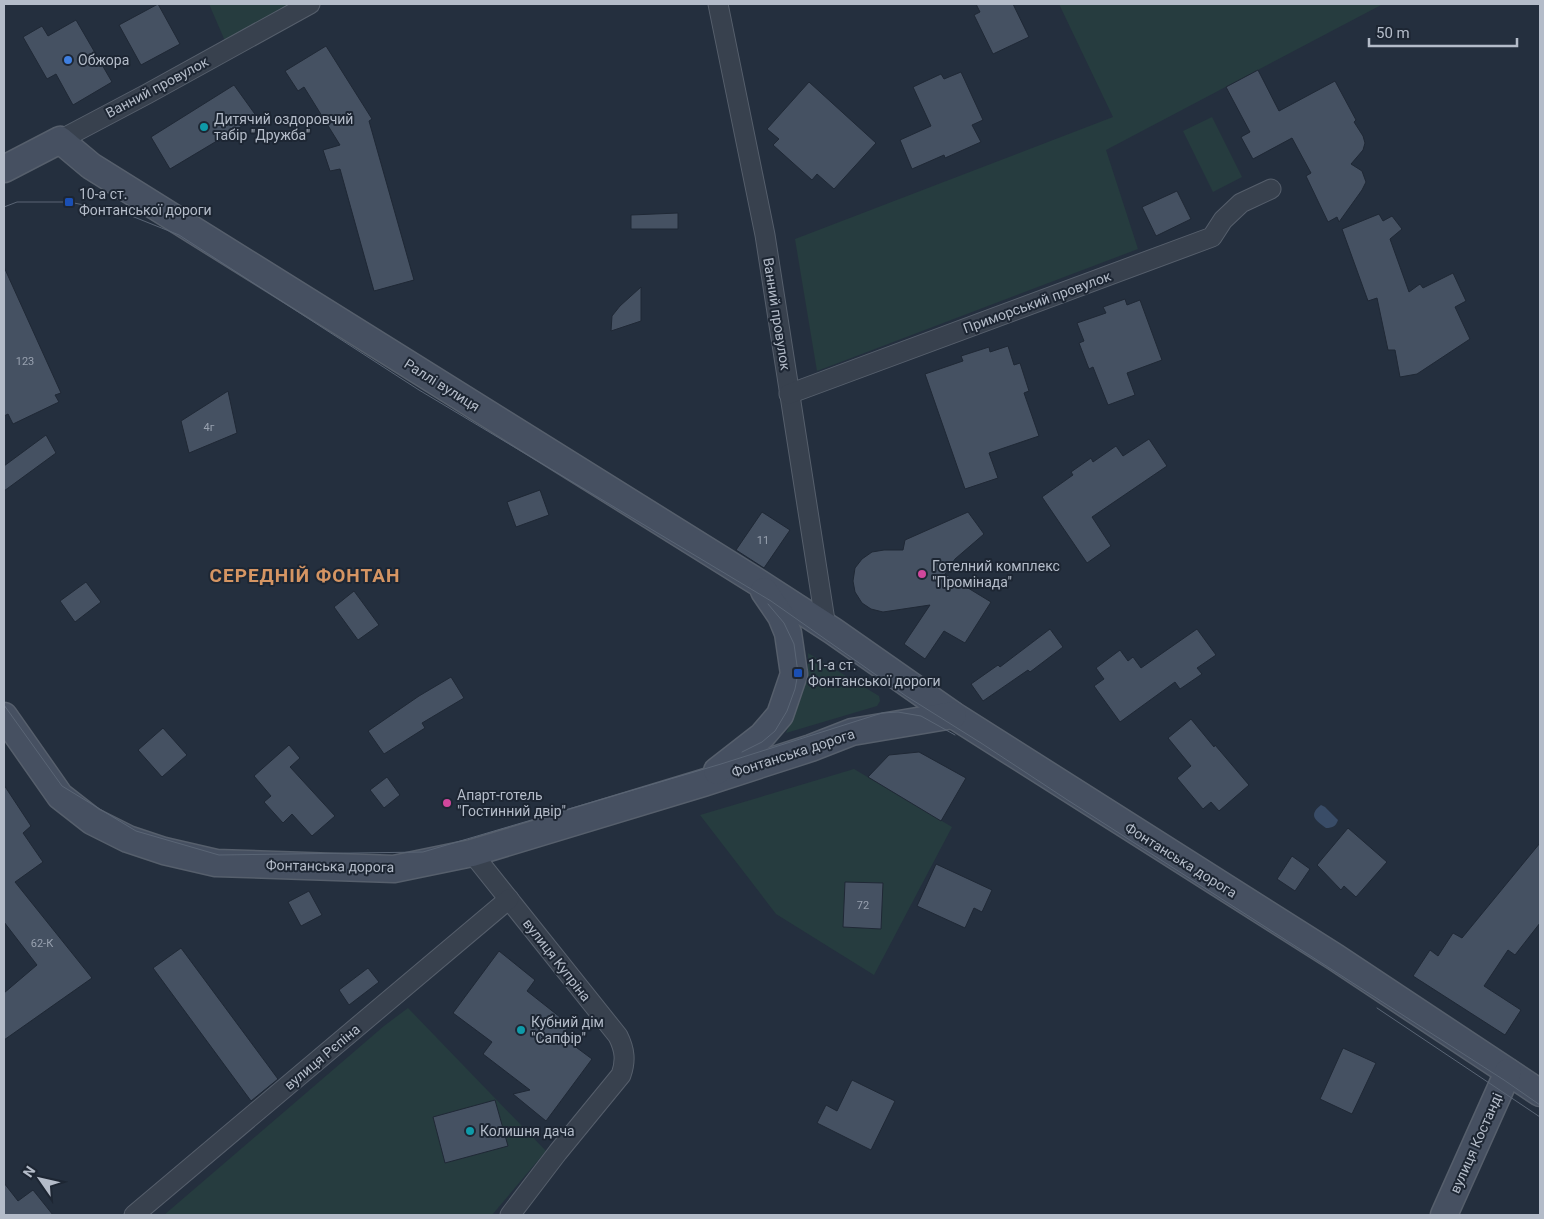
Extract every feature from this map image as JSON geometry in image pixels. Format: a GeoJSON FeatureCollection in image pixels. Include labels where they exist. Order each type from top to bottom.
{"type":"FeatureCollection","features":[{"type":"Feature","properties":{"kind":"main road","name":"Ванний провулок"},"geometry":{"type":"LineString","coordinates":[[4,169],[60,140]]}},
{"type":"Feature","properties":{"kind":"main road","name":"Раллі вулиця"},"geometry":{"type":"LineString","coordinates":[[60,140],[91,166],[759,583],[953,715]]}},
{"type":"Feature","properties":{"kind":"main road"},"geometry":{"type":"LineString","coordinates":[[703,783],[762,736],[780,715],[794,674],[788,633],[781,616],[759,583]]}},
{"type":"Feature","properties":{"kind":"main road","name":"Фонтанська дорога"},"geometry":{"type":"LineString","coordinates":[[4,716],[60,796],[92,821],[128,839],[164,851],[216,863],[394,869],[472,853],[703,783],[811,748],[852,732],[953,715],[1334,957],[1540,1093]]}},
{"type":"Feature","properties":{"kind":"main road","name":"вулиця Костанді"},"geometry":{"type":"LineString","coordinates":[[1444,1215],[1508,1072]]}},
{"type":"Feature","properties":{"kind":"street","name":"Ванний провулок"},"geometry":{"type":"LineString","coordinates":[[60,140],[310,4]]}},
{"type":"Feature","properties":{"kind":"street","name":"Ванний провулок"},"geometry":{"type":"LineString","coordinates":[[718,4],[765,235],[826,627]]}},
{"type":"Feature","properties":{"kind":"street","name":"Приморський провулок"},"geometry":{"type":"LineString","coordinates":[[789,394],[1212,237],[1223,220],[1241,203],[1271,189]]}},
{"type":"Feature","properties":{"kind":"street","name":"вулиця Купріна"},"geometry":{"type":"LineString","coordinates":[[472,853],[618,1036],[625,1056],[621,1075],[558,1152],[510,1215]]}},
{"type":"Feature","properties":{"kind":"street","name":"вулиця Рєпіна"},"geometry":{"type":"LineString","coordinates":[[134,1215],[509,899]]}},
{"type":"Feature","properties":{"kind":"green space"},"geometry":{"type":"Polygon","coordinates":[[[209,4],[292,4],[225,41],[209,4]]]}},
{"type":"Feature","properties":{"kind":"green space"},"geometry":{"type":"Polygon","coordinates":[[[1059,4],[1383,4],[1106,150],[1138,249],[817,371],[795,239],[1113,117],[1059,4]]]}},
{"type":"Feature","properties":{"kind":"green space"},"geometry":{"type":"Polygon","coordinates":[[[1212,117],[1242,177],[1213,192],[1183,131],[1212,117]]]}},
{"type":"Feature","properties":{"kind":"green space"},"geometry":{"type":"Polygon","coordinates":[[[808,653],[879,696],[880,701],[877,706],[786,733],[805,685],[808,653]]]}},
{"type":"Feature","properties":{"kind":"green space"},"geometry":{"type":"Polygon","coordinates":[[[854,769],[952,827],[874,975],[776,914],[700,815],[854,769]]]}},
{"type":"Feature","properties":{"kind":"green space"},"geometry":{"type":"Polygon","coordinates":[[[408,1008],[546,1151],[492,1215],[164,1215],[384,1026],[408,1008]]]}},
{"type":"Feature","properties":{"kind":"water"},"geometry":{"type":"Polygon","coordinates":[[[1321,805],[1338,820],[1331,828],[1326,828],[1315,818],[1315,812],[1321,805]]]}},
{"type":"Feature","properties":{"kind":"building"},"geometry":{"type":"Polygon","coordinates":[[[158,4],[180,44],[141,65],[119,25],[158,4]]]}},
{"type":"Feature","properties":{"kind":"building"},"geometry":{"type":"Polygon","coordinates":[[[976,4],[1013,4],[1029,37],[993,54],[974,15],[980,12],[976,4]]]}},
{"type":"Feature","properties":{"kind":"building","name":"Обжора"},"geometry":{"type":"Polygon","coordinates":[[[76,20],[112,82],[73,105],[56,74],[47,79],[23,37],[42,26],[48,36],[76,20]]]}},
{"type":"Feature","properties":{"kind":"building"},"geometry":{"type":"Polygon","coordinates":[[[326,46],[372,119],[369,121],[414,280],[374,291],[340,169],[330,171],[323,150],[340,145],[304,87],[298,91],[285,71],[326,46]]]}},
{"type":"Feature","properties":{"kind":"building"},"geometry":{"type":"Polygon","coordinates":[[[1258,70],[1279,111],[1335,81],[1356,120],[1354,122],[1365,143],[1363,150],[1351,164],[1362,171],[1366,182],[1339,222],[1337,217],[1328,222],[1306,176],[1311,173],[1292,138],[1253,159],[1241,137],[1250,132],[1226,87],[1258,70]]]}},
{"type":"Feature","properties":{"kind":"building"},"geometry":{"type":"Polygon","coordinates":[[[961,72],[983,120],[972,125],[981,142],[945,158],[944,155],[912,169],[900,140],[931,126],[913,87],[941,74],[944,79],[961,72]]]}},
{"type":"Feature","properties":{"kind":"building"},"geometry":{"type":"Polygon","coordinates":[[[809,82],[876,143],[834,189],[817,174],[812,180],[773,145],[779,139],[767,129],[809,82]]]}},
{"type":"Feature","properties":{"kind":"building","name":"Дитячий оздоровчий табір \"Дружба\""},"geometry":{"type":"Polygon","coordinates":[[[234,85],[257,117],[170,169],[151,137],[234,85]]]}},
{"type":"Feature","properties":{"kind":"building"},"geometry":{"type":"Polygon","coordinates":[[[1177,191],[1191,219],[1156,236],[1142,207],[1177,191]]]}},
{"type":"Feature","properties":{"kind":"building"},"geometry":{"type":"Polygon","coordinates":[[[678,213],[678,229],[631,229],[631,215],[678,213]]]}},
{"type":"Feature","properties":{"kind":"building"},"geometry":{"type":"Polygon","coordinates":[[[1379,214],[1383,221],[1392,216],[1402,229],[1390,239],[1409,292],[1420,284],[1423,288],[1453,273],[1466,301],[1455,307],[1470,339],[1417,374],[1400,377],[1395,350],[1388,350],[1377,298],[1368,301],[1342,229],[1379,214]]]}},
{"type":"Feature","properties":{"kind":"building"},"geometry":{"type":"Polygon","coordinates":[[[4,267],[61,393],[55,395],[59,402],[13,424],[8,414],[4,416],[4,267]]]}},
{"type":"Feature","properties":{"kind":"building"},"geometry":{"type":"Polygon","coordinates":[[[641,287],[641,321],[611,331],[612,316],[641,287]]]}},
{"type":"Feature","properties":{"kind":"building"},"geometry":{"type":"Polygon","coordinates":[[[1125,299],[1127,305],[1140,300],[1162,360],[1127,373],[1135,395],[1108,405],[1093,367],[1089,369],[1079,343],[1084,341],[1077,323],[1106,313],[1103,307],[1125,299]]]}},
{"type":"Feature","properties":{"kind":"building"},"geometry":{"type":"Polygon","coordinates":[[[1008,346],[1014,365],[1020,363],[1029,391],[1024,393],[1039,436],[989,453],[998,478],[965,489],[925,374],[963,361],[961,356],[989,347],[990,352],[1008,346]]]}},
{"type":"Feature","properties":{"kind":"building"},"geometry":{"type":"Polygon","coordinates":[[[228,391],[237,433],[189,453],[181,421],[228,391]]]}},
{"type":"Feature","properties":{"kind":"building"},"geometry":{"type":"Polygon","coordinates":[[[46,435],[56,453],[4,491],[4,466],[46,435]]]}},
{"type":"Feature","properties":{"kind":"building"},"geometry":{"type":"Polygon","coordinates":[[[1149,439],[1167,466],[1092,517],[1111,546],[1087,563],[1042,497],[1073,475],[1071,472],[1091,458],[1093,462],[1116,446],[1123,456],[1149,439]]]}},
{"type":"Feature","properties":{"kind":"building"},"geometry":{"type":"Polygon","coordinates":[[[540,490],[549,515],[516,527],[507,502],[540,490]]]}},
{"type":"Feature","properties":{"kind":"building"},"geometry":{"type":"Polygon","coordinates":[[[762,512],[790,530],[764,568],[736,550],[762,512]]]}},
{"type":"Feature","properties":{"kind":"building"},"geometry":{"type":"Polygon","coordinates":[[[968,512],[984,534],[955,559],[945,574],[991,602],[965,643],[944,631],[925,659],[904,644],[930,605],[883,612],[871,609],[862,603],[855,592],[853,581],[855,568],[862,559],[872,552],[903,550],[905,540],[968,512]]]}},
{"type":"Feature","properties":{"kind":"building"},"geometry":{"type":"Polygon","coordinates":[[[86,582],[101,602],[75,622],[60,601],[86,582]]]}},
{"type":"Feature","properties":{"kind":"building"},"geometry":{"type":"Polygon","coordinates":[[[354,591],[379,625],[358,640],[334,607],[354,591]]]}},
{"type":"Feature","properties":{"kind":"building"},"geometry":{"type":"Polygon","coordinates":[[[1050,629],[1063,647],[1030,672],[1028,670],[983,701],[971,684],[998,665],[1000,667],[1050,629]]]}},
{"type":"Feature","properties":{"kind":"building"},"geometry":{"type":"Polygon","coordinates":[[[1197,629],[1216,655],[1197,668],[1202,674],[1180,689],[1175,682],[1120,722],[1094,686],[1104,679],[1096,668],[1120,650],[1128,661],[1133,657],[1141,668],[1197,629]]]}},
{"type":"Feature","properties":{"kind":"building"},"geometry":{"type":"Polygon","coordinates":[[[451,677],[464,698],[422,723],[425,728],[384,754],[368,731],[419,696],[451,677]]]}},
{"type":"Feature","properties":{"kind":"building"},"geometry":{"type":"Polygon","coordinates":[[[1191,719],[1249,785],[1219,811],[1211,802],[1203,809],[1177,778],[1191,766],[1168,738],[1191,719]]]}},
{"type":"Feature","properties":{"kind":"building"},"geometry":{"type":"Polygon","coordinates":[[[163,728],[187,755],[162,777],[138,750],[163,728]]]}},
{"type":"Feature","properties":{"kind":"building"},"geometry":{"type":"Polygon","coordinates":[[[289,745],[300,758],[290,767],[335,816],[312,836],[292,814],[283,823],[264,802],[271,796],[254,776],[289,745]]]}},
{"type":"Feature","properties":{"kind":"building"},"geometry":{"type":"Polygon","coordinates":[[[919,752],[966,778],[941,821],[868,777],[889,755],[919,752]]]}},
{"type":"Feature","properties":{"kind":"building"},"geometry":{"type":"Polygon","coordinates":[[[387,777],[400,795],[384,808],[370,790],[387,777]]]}},
{"type":"Feature","properties":{"kind":"building"},"geometry":{"type":"Polygon","coordinates":[[[4,785],[31,826],[23,833],[43,862],[15,882],[92,978],[4,1040],[4,993],[37,965],[4,922],[4,785]]]}},
{"type":"Feature","properties":{"kind":"building"},"geometry":{"type":"Polygon","coordinates":[[[1348,828],[1387,862],[1356,897],[1344,886],[1341,890],[1317,865],[1348,828]]]}},
{"type":"Feature","properties":{"kind":"building"},"geometry":{"type":"Polygon","coordinates":[[[1540,843],[1540,923],[1515,955],[1508,950],[1484,986],[1521,1010],[1505,1035],[1413,976],[1430,950],[1438,956],[1453,933],[1462,938],[1540,843]]]}},
{"type":"Feature","properties":{"kind":"building"},"geometry":{"type":"Polygon","coordinates":[[[1292,856],[1310,869],[1295,891],[1277,879],[1292,856]]]}},
{"type":"Feature","properties":{"kind":"building"},"geometry":{"type":"Polygon","coordinates":[[[936,864],[992,890],[982,912],[974,908],[965,928],[917,906],[936,864]]]}},
{"type":"Feature","properties":{"kind":"building"},"geometry":{"type":"Polygon","coordinates":[[[845,882],[883,883],[881,929],[843,927],[845,882]]]}},
{"type":"Feature","properties":{"kind":"building"},"geometry":{"type":"Polygon","coordinates":[[[309,891],[322,915],[301,926],[288,902],[309,891]]]}},
{"type":"Feature","properties":{"kind":"building"},"geometry":{"type":"Polygon","coordinates":[[[181,948],[278,1079],[251,1101],[153,968],[181,948]]]}},
{"type":"Feature","properties":{"kind":"building","name":"Кубний дім \"Сапфір\""},"geometry":{"type":"Polygon","coordinates":[[[499,951],[535,980],[527,991],[570,1025],[561,1036],[592,1059],[546,1121],[513,1094],[530,1090],[483,1054],[492,1042],[453,1013],[499,951]]]}},
{"type":"Feature","properties":{"kind":"building"},"geometry":{"type":"Polygon","coordinates":[[[368,968],[379,982],[349,1005],[339,990],[368,968]]]}},
{"type":"Feature","properties":{"kind":"building"},"geometry":{"type":"Polygon","coordinates":[[[1343,1048],[1376,1063],[1352,1114],[1320,1099],[1343,1048]]]}},
{"type":"Feature","properties":{"kind":"building"},"geometry":{"type":"Polygon","coordinates":[[[852,1080],[895,1101],[871,1150],[817,1123],[826,1105],[837,1111],[852,1080]]]}},
{"type":"Feature","properties":{"kind":"building","name":"Колишня дача"},"geometry":{"type":"Polygon","coordinates":[[[495,1100],[508,1146],[445,1163],[433,1117],[495,1100]]]}},
{"type":"Feature","properties":{"kind":"building"},"geometry":{"type":"Polygon","coordinates":[[[4,1183],[18,1201],[33,1190],[53,1215],[4,1215],[4,1183]]]}},
{"type":"Feature","properties":{"kind":"tram line"},"geometry":{"type":"LineString","coordinates":[[4,207],[17,202],[69,202],[124,213],[179,235],[419,390],[771,601],[906,696],[1540,1105]]}},
{"type":"Feature","properties":{"kind":"tram line"},"geometry":{"type":"LineString","coordinates":[[742,752],[762,742],[775,731],[787,711],[795,689],[798,673],[794,644],[784,623],[768,604]]}},
{"type":"Feature","properties":{"kind":"tram line"},"geometry":{"type":"LineString","coordinates":[[4,705],[62,786],[136,831],[219,855],[423,852],[721,764],[882,713],[898,712],[921,716],[955,735]]}},
{"type":"Feature","properties":{"kind":"tram line"},"geometry":{"type":"LineString","coordinates":[[1377,1008],[1540,1117]]}},
{"type":"Feature","properties":{"kind":"place","name":"Обжора"},"geometry":{"type":"Point","coordinates":[68,60]}},
{"type":"Feature","properties":{"kind":"place","name":"Дитячий оздоровчий табір \"Дружба\""},"geometry":{"type":"Point","coordinates":[204,127]}},
{"type":"Feature","properties":{"kind":"place","name":"10-а ст. Фонтанської дороги"},"geometry":{"type":"Point","coordinates":[69,202]}},
{"type":"Feature","properties":{"kind":"place","name":"Готелний комплекс \"Промінада\""},"geometry":{"type":"Point","coordinates":[922,574]}},
{"type":"Feature","properties":{"kind":"place","name":"11-а ст. Фонтанської дороги"},"geometry":{"type":"Point","coordinates":[798,673]}},
{"type":"Feature","properties":{"kind":"place","name":"Апарт-готель \"Гостинний двір\""},"geometry":{"type":"Point","coordinates":[447,803]}},
{"type":"Feature","properties":{"kind":"place","name":"Кубний дім \"Сапфір\""},"geometry":{"type":"Point","coordinates":[521,1030]}},
{"type":"Feature","properties":{"kind":"place","name":"Колишня дача"},"geometry":{"type":"Point","coordinates":[470,1131]}},
{"type":"Feature","properties":{"kind":"district","name":"СЕРЕДНІЙ ФОНТАН"},"geometry":{"type":"Point","coordinates":[305,575]}}]}
